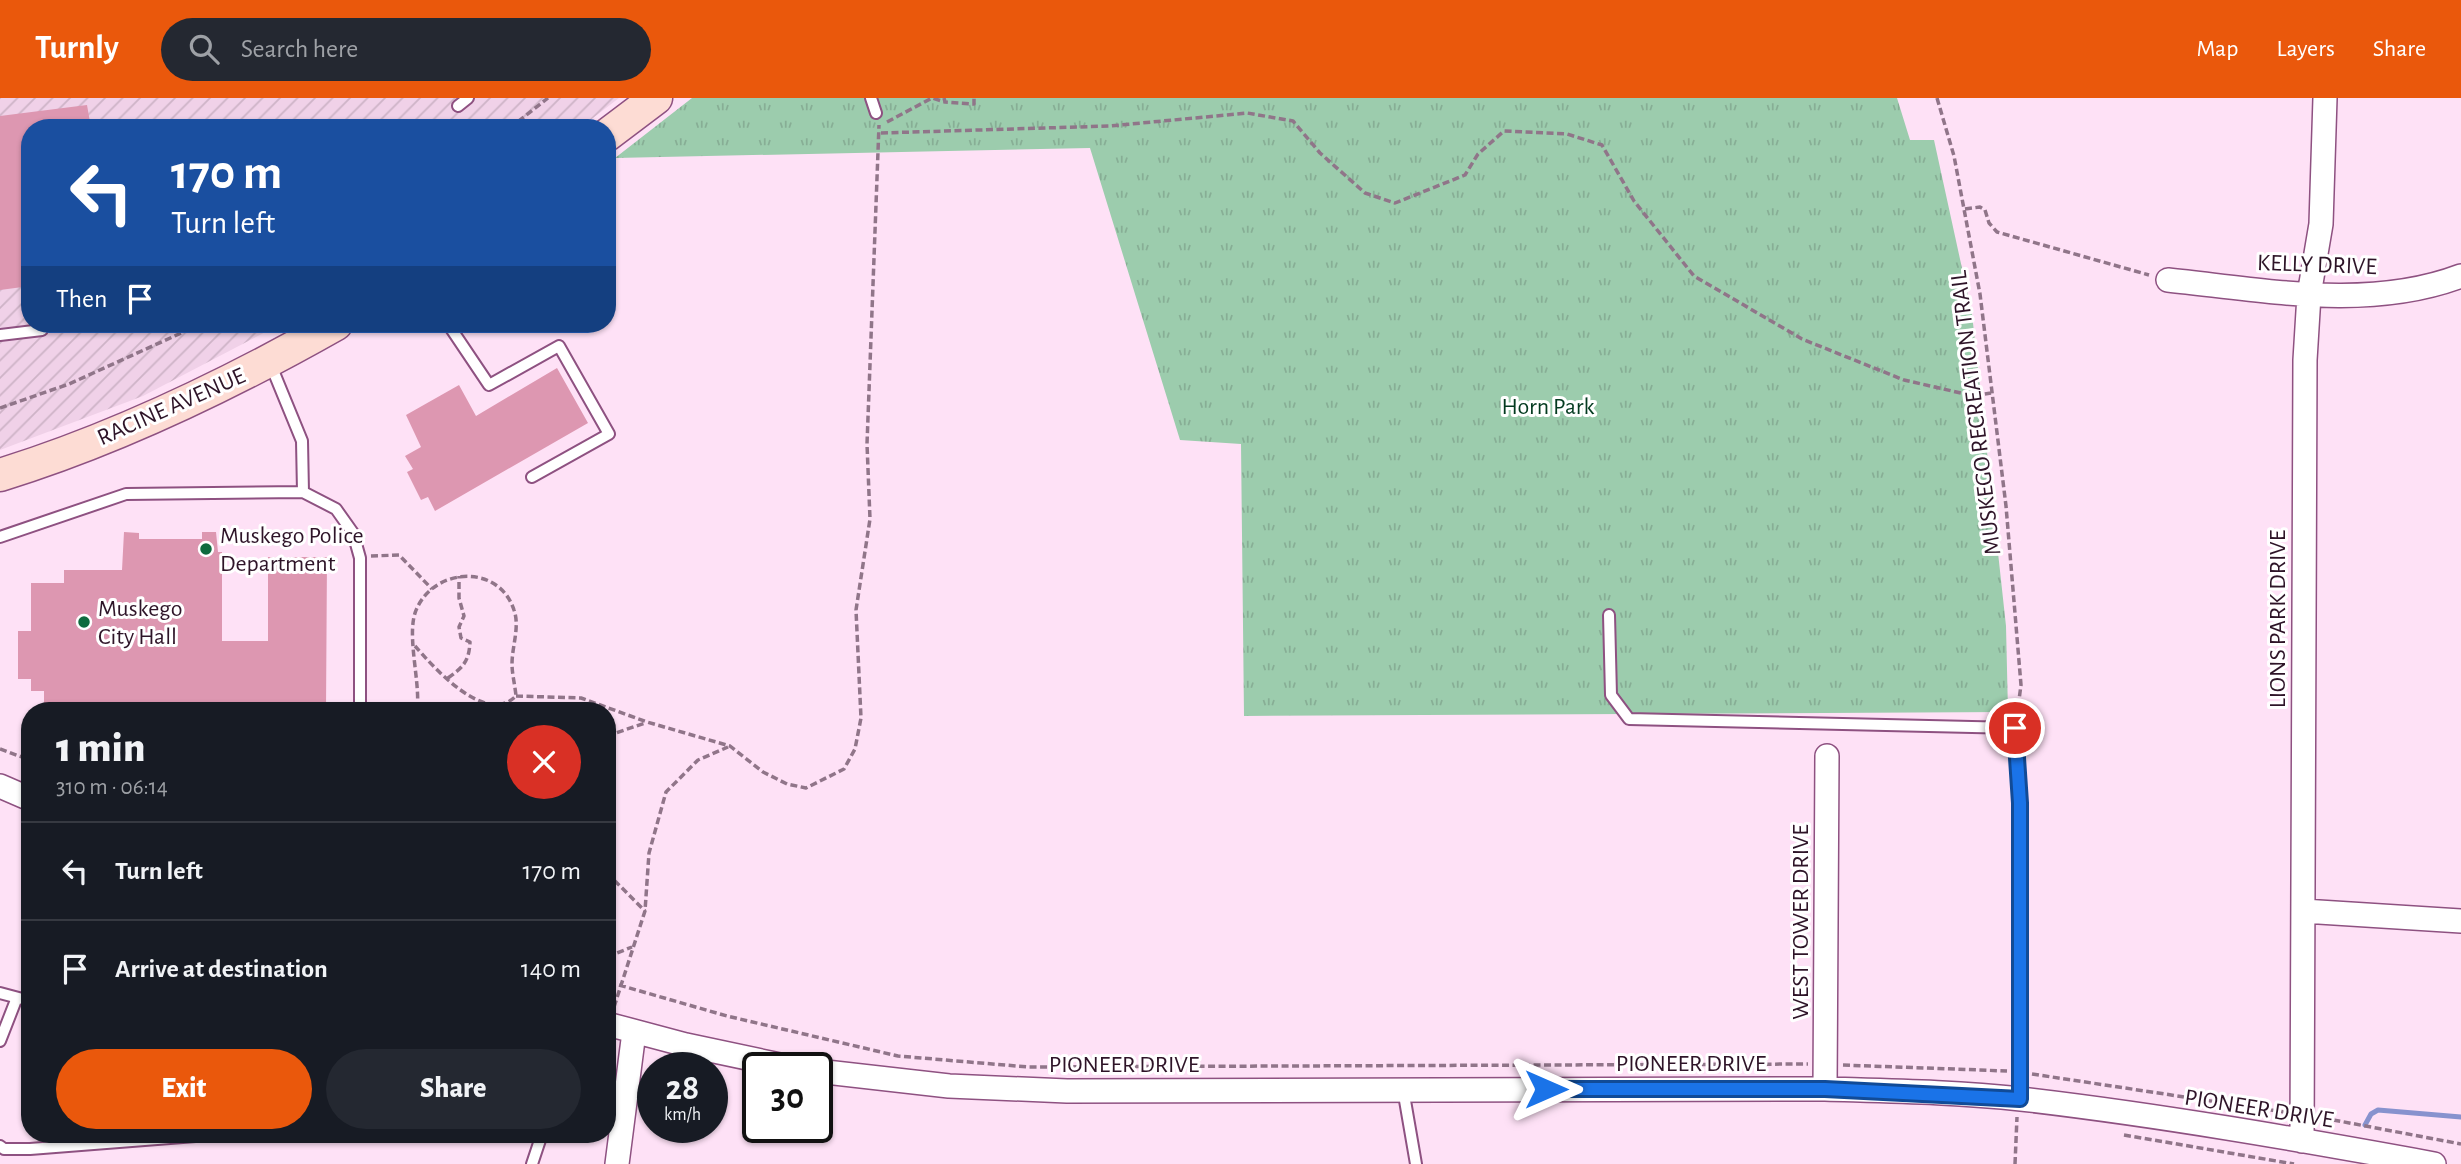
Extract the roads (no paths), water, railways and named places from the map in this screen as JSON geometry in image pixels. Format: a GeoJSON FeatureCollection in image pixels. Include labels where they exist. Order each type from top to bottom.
{"type":"FeatureCollection","features":[{"type":"Feature","properties":{"kind":"main road"},"geometry":{"type":"LineString","coordinates":[[616,128],[656,98]]}},
{"type":"Feature","properties":{"kind":"main road","name":"RACINE AVENUE"},"geometry":{"type":"LineString","coordinates":[[0,474],[114,433],[269,361],[320,333]]}},
{"type":"Feature","properties":{"kind":"street","name":"LIONS PARK DRIVE"},"geometry":{"type":"LineString","coordinates":[[2302,1141],[2304,374],[2309,295],[2321,224],[2325,98]]}},
{"type":"Feature","properties":{"kind":"street","name":"KELLY DRIVE"},"geometry":{"type":"LineString","coordinates":[[2168,280],[2309,295],[2398,293],[2426,289],[2461,276]]}},
{"type":"Feature","properties":{"kind":"street","name":"WEST TOWER DRIVE"},"geometry":{"type":"LineString","coordinates":[[1825,1089],[1827,756]]}},
{"type":"Feature","properties":{"kind":"street"},"geometry":{"type":"LineString","coordinates":[[0,786],[21,795]]}},
{"type":"Feature","properties":{"kind":"street"},"geometry":{"type":"LineString","coordinates":[[2303,911],[2461,921]]}},
{"type":"Feature","properties":{"kind":"street"},"geometry":{"type":"LineString","coordinates":[[616,1027],[742,1056]]}},
{"type":"Feature","properties":{"kind":"street"},"geometry":{"type":"LineString","coordinates":[[616,1095],[634,1032]]}},
{"type":"Feature","properties":{"kind":"street","name":"PIONEER DRIVE"},"geometry":{"type":"LineString","coordinates":[[833,1073],[949,1086],[1067,1091],[1825,1089],[2020,1099],[2302,1141],[2366,1158],[2434,1164]]}},
{"type":"Feature","properties":{"kind":"street"},"geometry":{"type":"LineString","coordinates":[[616,1132],[617,1164]]}},
{"type":"Feature","properties":{"kind":"lane"},"geometry":{"type":"LineString","coordinates":[[458,106],[468,98]]}},
{"type":"Feature","properties":{"kind":"lane"},"geometry":{"type":"LineString","coordinates":[[871,98],[876,113]]}},
{"type":"Feature","properties":{"kind":"lane"},"geometry":{"type":"LineString","coordinates":[[0,335],[21,332]]}},
{"type":"Feature","properties":{"kind":"lane"},"geometry":{"type":"LineString","coordinates":[[454,333],[489,385],[559,346],[609,434],[532,477]]}},
{"type":"Feature","properties":{"kind":"lane"},"geometry":{"type":"LineString","coordinates":[[269,361],[302,441],[303,492]]}},
{"type":"Feature","properties":{"kind":"lane"},"geometry":{"type":"LineString","coordinates":[[0,537],[126,494],[303,492],[336,509],[353,533],[360,558],[360,702]]}},
{"type":"Feature","properties":{"kind":"lane"},"geometry":{"type":"LineString","coordinates":[[1609,615],[1611,695],[1629,719],[2015,728],[2020,803],[2020,1099]]}},
{"type":"Feature","properties":{"kind":"lane"},"geometry":{"type":"LineString","coordinates":[[0,993],[21,1000]]}},
{"type":"Feature","properties":{"kind":"lane"},"geometry":{"type":"LineString","coordinates":[[0,1041],[16,1000]]}},
{"type":"Feature","properties":{"kind":"lane"},"geometry":{"type":"LineString","coordinates":[[1403,1089],[1416,1164]]}},
{"type":"Feature","properties":{"kind":"lane"},"geometry":{"type":"LineString","coordinates":[[0,1146],[4,1149],[30,1149],[106,1143]]}},
{"type":"Feature","properties":{"kind":"lane"},"geometry":{"type":"LineString","coordinates":[[532,1164],[539,1143]]}},
{"type":"Feature","properties":{"kind":"waterway"},"geometry":{"type":"LineString","coordinates":[[2365,1125],[2371,1114],[2378,1110],[2461,1117]]}},
{"type":"Feature","properties":{"kind":"place","name":"Muskego Police Department"},"geometry":{"type":"Point","coordinates":[206,549]}},
{"type":"Feature","properties":{"kind":"place","name":"Muskego City Hall"},"geometry":{"type":"Point","coordinates":[84,622]}},
{"type":"Feature","properties":{"kind":"park label","name":"Horn Park"},"geometry":{"type":"Point","coordinates":[1548,406]}}]}
